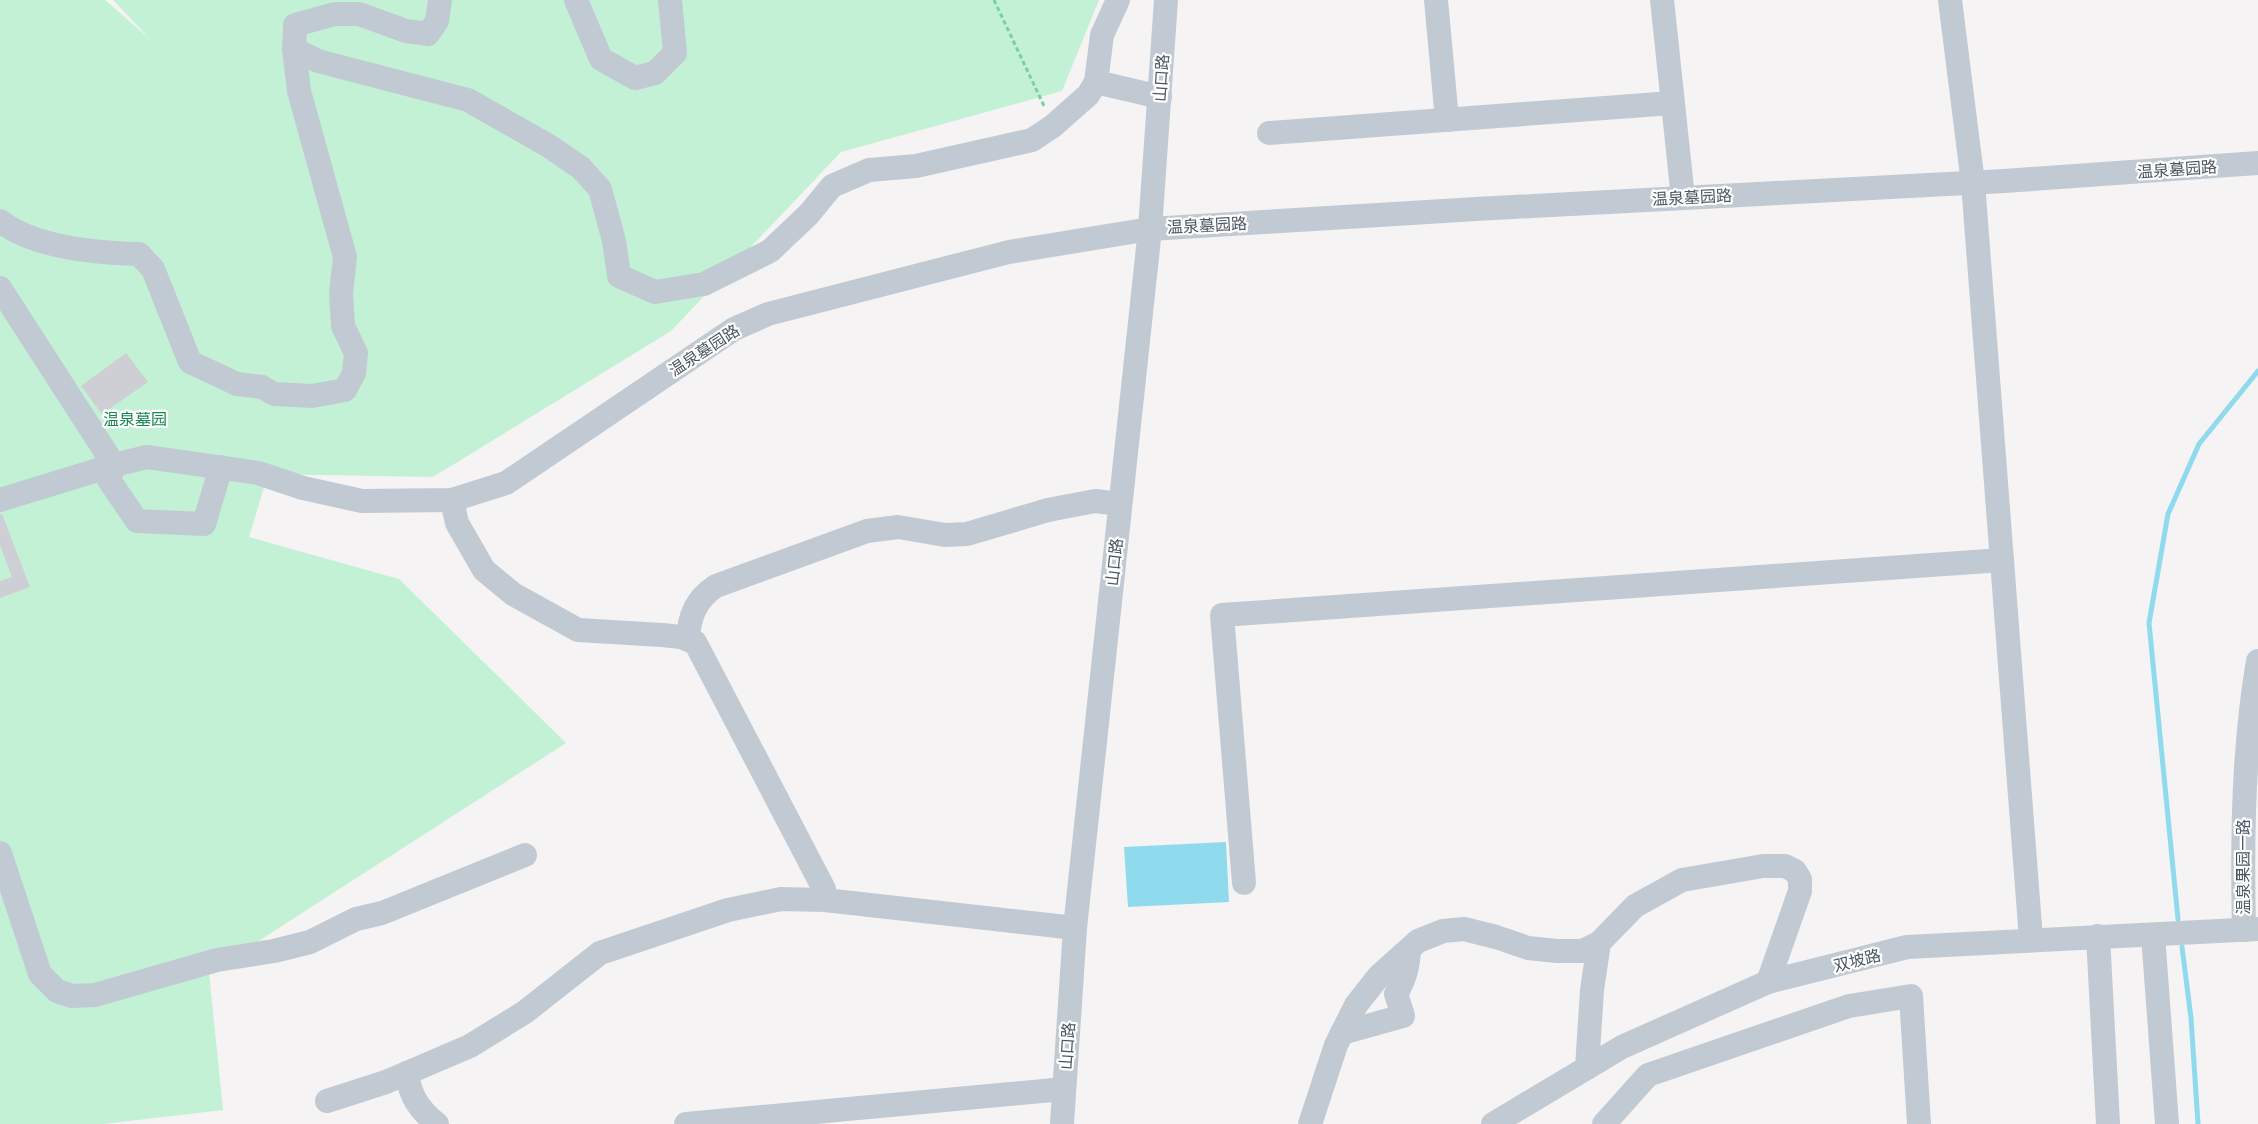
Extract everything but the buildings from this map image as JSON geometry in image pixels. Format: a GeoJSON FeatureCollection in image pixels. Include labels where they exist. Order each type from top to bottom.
{"type":"FeatureCollection","features":[{"type":"Feature","properties":{"kind":"street"},"geometry":{"type":"LineString","coordinates":[[0,221],[11,229],[44,242],[114,254],[140,254],[153,268],[190,362],[237,384],[262,387],[274,394],[312,396],[345,390],[354,373],[356,353],[343,326],[341,293],[345,257],[299,91],[294,49],[296,25],[335,14],[359,14],[406,32],[428,34],[437,21],[440,0]]}},
{"type":"Feature","properties":{"kind":"street"},"geometry":{"type":"LineString","coordinates":[[576,0],[601,59],[635,78],[655,73],[675,53],[670,0]]}},
{"type":"Feature","properties":{"kind":"street"},"geometry":{"type":"LineString","coordinates":[[294,49],[318,61],[468,100],[549,146],[581,168],[600,189],[614,241],[620,276],[655,292],[704,284],[770,251],[808,214],[832,186],[869,170],[916,166],[1032,140],[1053,126],[1088,95],[1096,82],[1101,35],[1118,0]]}},
{"type":"Feature","properties":{"kind":"street","name":"山口路"},"geometry":{"type":"LineString","coordinates":[[1062,1124],[1075,928],[1150,229],[1166,0]]}},
{"type":"Feature","properties":{"kind":"street"},"geometry":{"type":"LineString","coordinates":[[1436,0],[1447,120]]}},
{"type":"Feature","properties":{"kind":"street"},"geometry":{"type":"LineString","coordinates":[[1662,0],[1683,198]]}},
{"type":"Feature","properties":{"kind":"street"},"geometry":{"type":"LineString","coordinates":[[1950,0],[1973,183],[2031,939]]}},
{"type":"Feature","properties":{"kind":"street"},"geometry":{"type":"LineString","coordinates":[[1096,82],[1160,97]]}},
{"type":"Feature","properties":{"kind":"street"},"geometry":{"type":"LineString","coordinates":[[1269,133],[1672,103]]}},
{"type":"Feature","properties":{"kind":"street","name":"温泉墓园路"},"geometry":{"type":"LineString","coordinates":[[0,500],[147,457],[258,473],[303,488],[362,501],[452,500],[506,483],[734,329],[768,314],[1009,252],[1150,229],[1973,183],[2258,163]]}},
{"type":"Feature","properties":{"kind":"street"},"geometry":{"type":"LineString","coordinates":[[0,288],[114,465],[109,480],[137,521],[204,524],[221,467]]}},
{"type":"Feature","properties":{"kind":"street"},"geometry":{"type":"LineString","coordinates":[[452,500],[457,523],[484,570],[513,594],[578,630],[662,635],[695,642],[824,889],[825,900]]}},
{"type":"Feature","properties":{"kind":"street"},"geometry":{"type":"LineString","coordinates":[[688,640],[689,623],[702,595],[716,586],[867,531],[898,527],[945,535],[967,534],[1048,510],[1095,501],[1120,504]]}},
{"type":"Feature","properties":{"kind":"street"},"geometry":{"type":"LineString","coordinates":[[1244,883],[1221,615],[2002,560]]}},
{"type":"Feature","properties":{"kind":"street","name":"温泉果园一路"},"geometry":{"type":"LineString","coordinates":[[2251,929],[2245,772],[2252,695],[2258,661]]}},
{"type":"Feature","properties":{"kind":"street"},"geometry":{"type":"LineString","coordinates":[[0,853],[40,974],[57,991],[82,997],[217,960],[274,951],[310,942],[356,919],[382,913],[525,855]]}},
{"type":"Feature","properties":{"kind":"street"},"geometry":{"type":"LineString","coordinates":[[1310,1124],[1342,1033],[1356,1005],[1379,976],[1418,941],[1443,931],[1464,929],[1538,949],[1582,951],[1599,943],[1635,906],[1682,880],[1763,866],[1785,866],[1796,871],[1800,879],[1800,891],[1768,982]]}},
{"type":"Feature","properties":{"kind":"street"},"geometry":{"type":"LineString","coordinates":[[327,1101],[386,1082],[470,1046],[516,1017],[600,953],[728,910],[782,899],[825,900],[1075,928]]}},
{"type":"Feature","properties":{"kind":"street","name":"双坡路"},"geometry":{"type":"LineString","coordinates":[[1493,1124],[1622,1047],[1768,982],[1907,947],[2251,929]]}},
{"type":"Feature","properties":{"kind":"street"},"geometry":{"type":"LineString","coordinates":[[2153,935],[2167,1124]]}},
{"type":"Feature","properties":{"kind":"street"},"geometry":{"type":"LineString","coordinates":[[2098,936],[2108,1124]]}},
{"type":"Feature","properties":{"kind":"street"},"geometry":{"type":"LineString","coordinates":[[1587,1068],[1592,990],[1599,943]]}},
{"type":"Feature","properties":{"kind":"street"},"geometry":{"type":"LineString","coordinates":[[1342,1033],[1403,1016],[1396,994],[1404,980],[1409,950]]}},
{"type":"Feature","properties":{"kind":"street"},"geometry":{"type":"LineString","coordinates":[[1604,1124],[1647,1075],[1849,1006],[1911,996],[1919,1124]]}},
{"type":"Feature","properties":{"kind":"street"},"geometry":{"type":"LineString","coordinates":[[407,1073],[412,1097],[423,1113],[437,1124]]}},
{"type":"Feature","properties":{"kind":"street"},"geometry":{"type":"LineString","coordinates":[[686,1124],[1064,1089]]}},
{"type":"Feature","properties":{"kind":"path"},"geometry":{"type":"LineString","coordinates":[[994,0],[1053,126]]}},
{"type":"Feature","properties":{"kind":"green space","name":"温泉墓园"},"geometry":{"type":"Polygon","coordinates":[[[0,0],[105,0],[150,39],[113,0],[1099,0],[1062,91],[841,152],[671,331],[433,477],[268,474],[249,537],[399,579],[566,743],[209,973],[223,1110],[103,1124],[0,1124],[0,0]]]}},
{"type":"Feature","properties":{"kind":"water"},"geometry":{"type":"Polygon","coordinates":[[[1226,842],[1229,902],[1128,907],[1124,847],[1226,842]]]}},
{"type":"Feature","properties":{"kind":"waterway"},"geometry":{"type":"LineString","coordinates":[[2178,919],[2149,623],[2168,514],[2199,444],[2258,371]]}},
{"type":"Feature","properties":{"kind":"waterway"},"geometry":{"type":"LineString","coordinates":[[2182,947],[2191,1018],[2198,1124]]}}]}
